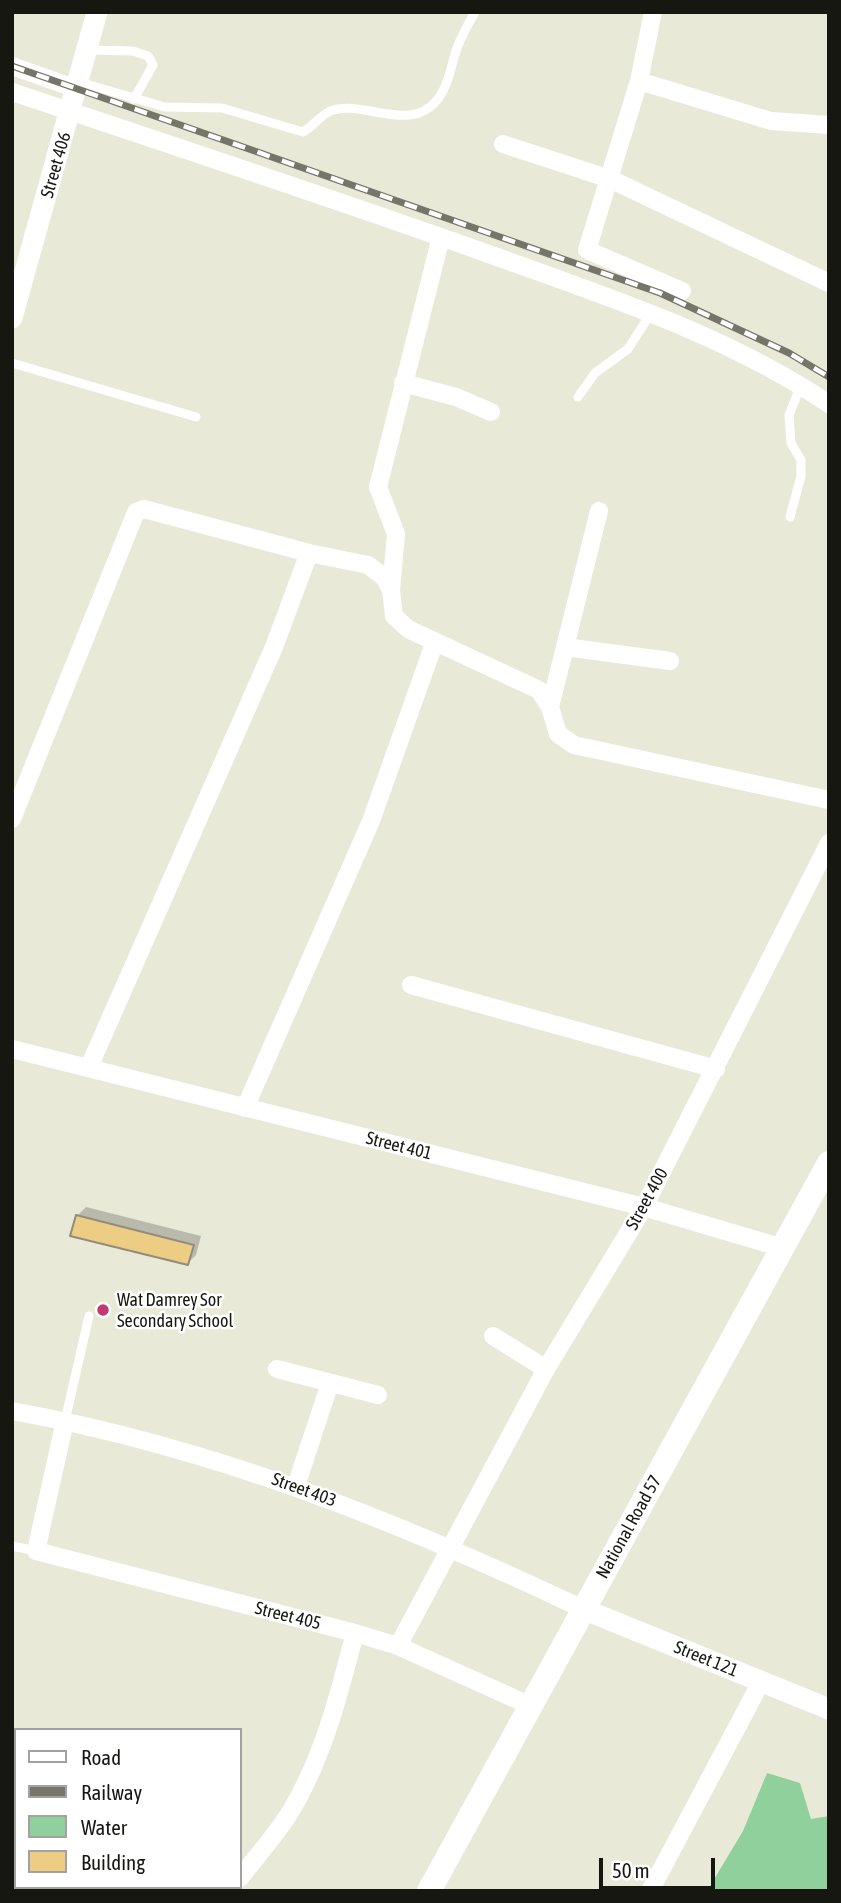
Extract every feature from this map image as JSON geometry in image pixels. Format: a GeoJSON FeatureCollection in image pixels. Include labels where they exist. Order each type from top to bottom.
{"type":"FeatureCollection","features":[{"type":"Feature","properties":{"kind":"main road","name":"National Road 57"},"geometry":{"type":"LineString","coordinates":[[429,1891],[829,1163]]}},
{"type":"Feature","properties":{"kind":"street","name":"Street 406"},"geometry":{"type":"LineString","coordinates":[[12,318],[19,271],[71,112],[97,12]]}},
{"type":"Feature","properties":{"kind":"street"},"geometry":{"type":"LineString","coordinates":[[653,12],[639,81],[587,250],[682,291]]}},
{"type":"Feature","properties":{"kind":"street"},"geometry":{"type":"LineString","coordinates":[[12,66],[78,85]]}},
{"type":"Feature","properties":{"kind":"street"},"geometry":{"type":"LineString","coordinates":[[639,81],[771,121],[829,125]]}},
{"type":"Feature","properties":{"kind":"street"},"geometry":{"type":"LineString","coordinates":[[12,92],[441,237],[650,313],[735,349],[801,385],[829,404]]}},
{"type":"Feature","properties":{"kind":"street"},"geometry":{"type":"LineString","coordinates":[[503,144],[610,179],[829,283]]}},
{"type":"Feature","properties":{"kind":"street"},"geometry":{"type":"LineString","coordinates":[[441,237],[378,487],[396,534],[391,590],[394,616],[408,629],[539,690],[550,707],[558,734],[574,745],[829,800]]}},
{"type":"Feature","properties":{"kind":"street"},"geometry":{"type":"LineString","coordinates":[[403,383],[456,397],[491,412]]}},
{"type":"Feature","properties":{"kind":"street"},"geometry":{"type":"LineString","coordinates":[[12,819],[136,512],[144,509],[309,553],[368,565],[384,577],[391,590]]}},
{"type":"Feature","properties":{"kind":"street"},"geometry":{"type":"LineString","coordinates":[[550,707],[598,511]]}},
{"type":"Feature","properties":{"kind":"street"},"geometry":{"type":"LineString","coordinates":[[89,1067],[274,647],[309,553]]}},
{"type":"Feature","properties":{"kind":"street"},"geometry":{"type":"LineString","coordinates":[[245,1108],[371,821],[435,641]]}},
{"type":"Feature","properties":{"kind":"street"},"geometry":{"type":"LineString","coordinates":[[565,647],[670,661]]}},
{"type":"Feature","properties":{"kind":"street","name":"Street 400"},"geometry":{"type":"LineString","coordinates":[[398,1646],[546,1369],[644,1206],[829,843]]}},
{"type":"Feature","properties":{"kind":"street"},"geometry":{"type":"LineString","coordinates":[[411,985],[716,1069]]}},
{"type":"Feature","properties":{"kind":"street","name":"Street 401"},"geometry":{"type":"LineString","coordinates":[[12,1049],[644,1206],[783,1248]]}},
{"type":"Feature","properties":{"kind":"street"},"geometry":{"type":"LineString","coordinates":[[494,1336],[546,1369]]}},
{"type":"Feature","properties":{"kind":"street"},"geometry":{"type":"LineString","coordinates":[[277,1368],[378,1395]]}},
{"type":"Feature","properties":{"kind":"street"},"geometry":{"type":"LineString","coordinates":[[296,1486],[330,1382]]}},
{"type":"Feature","properties":{"kind":"street","name":"Street 403"},"geometry":{"type":"LineString","coordinates":[[12,1411],[65,1421],[216,1460],[296,1486],[451,1546],[583,1609]]}},
{"type":"Feature","properties":{"kind":"street"},"geometry":{"type":"LineString","coordinates":[[36,1551],[65,1421]]}},
{"type":"Feature","properties":{"kind":"street","name":"Street 405"},"geometry":{"type":"LineString","coordinates":[[36,1551],[398,1646],[531,1706]]}},
{"type":"Feature","properties":{"kind":"street","name":"Street 121"},"geometry":{"type":"LineString","coordinates":[[583,1609],[829,1709]]}},
{"type":"Feature","properties":{"kind":"street"},"geometry":{"type":"LineString","coordinates":[[242,1875],[288,1816],[305,1786],[329,1724],[355,1633]]}},
{"type":"Feature","properties":{"kind":"street"},"geometry":{"type":"LineString","coordinates":[[650,1891],[761,1682]]}},
{"type":"Feature","properties":{"kind":"lane"},"geometry":{"type":"LineString","coordinates":[[78,85],[165,107],[222,108],[303,132],[334,109],[355,109],[391,117],[405,115],[425,109],[438,100],[445,87],[457,47],[475,12]]}},
{"type":"Feature","properties":{"kind":"lane"},"geometry":{"type":"LineString","coordinates":[[87,50],[133,51],[148,56],[153,65],[134,99]]}},
{"type":"Feature","properties":{"kind":"lane"},"geometry":{"type":"LineString","coordinates":[[578,397],[595,373],[628,349],[650,313]]}},
{"type":"Feature","properties":{"kind":"lane"},"geometry":{"type":"LineString","coordinates":[[12,363],[196,418]]}},
{"type":"Feature","properties":{"kind":"lane"},"geometry":{"type":"LineString","coordinates":[[790,517],[801,475],[802,460],[791,443],[789,415],[801,385]]}},
{"type":"Feature","properties":{"kind":"lane"},"geometry":{"type":"LineString","coordinates":[[65,1421],[89,1316]]}},
{"type":"Feature","properties":{"kind":"lane"},"geometry":{"type":"LineString","coordinates":[[12,1546],[36,1551]]}},
{"type":"Feature","properties":{"kind":"water"},"geometry":{"type":"Polygon","coordinates":[[[767,1773],[800,1783],[811,1819],[829,1816],[829,1891],[707,1891],[743,1831],[767,1773]]]}},
{"type":"Feature","properties":{"kind":"building"},"geometry":{"type":"Polygon","coordinates":[[[76,1215],[194,1245],[188,1265],[70,1236],[76,1215]]]}},
{"type":"Feature","properties":{"kind":"railway"},"geometry":{"type":"LineString","coordinates":[[12,66],[660,293],[789,353],[829,377]]}},
{"type":"Feature","properties":{"kind":"place","name":"Wat Damrey Sor Secondary School"},"geometry":{"type":"Point","coordinates":[103,1310]}}]}
